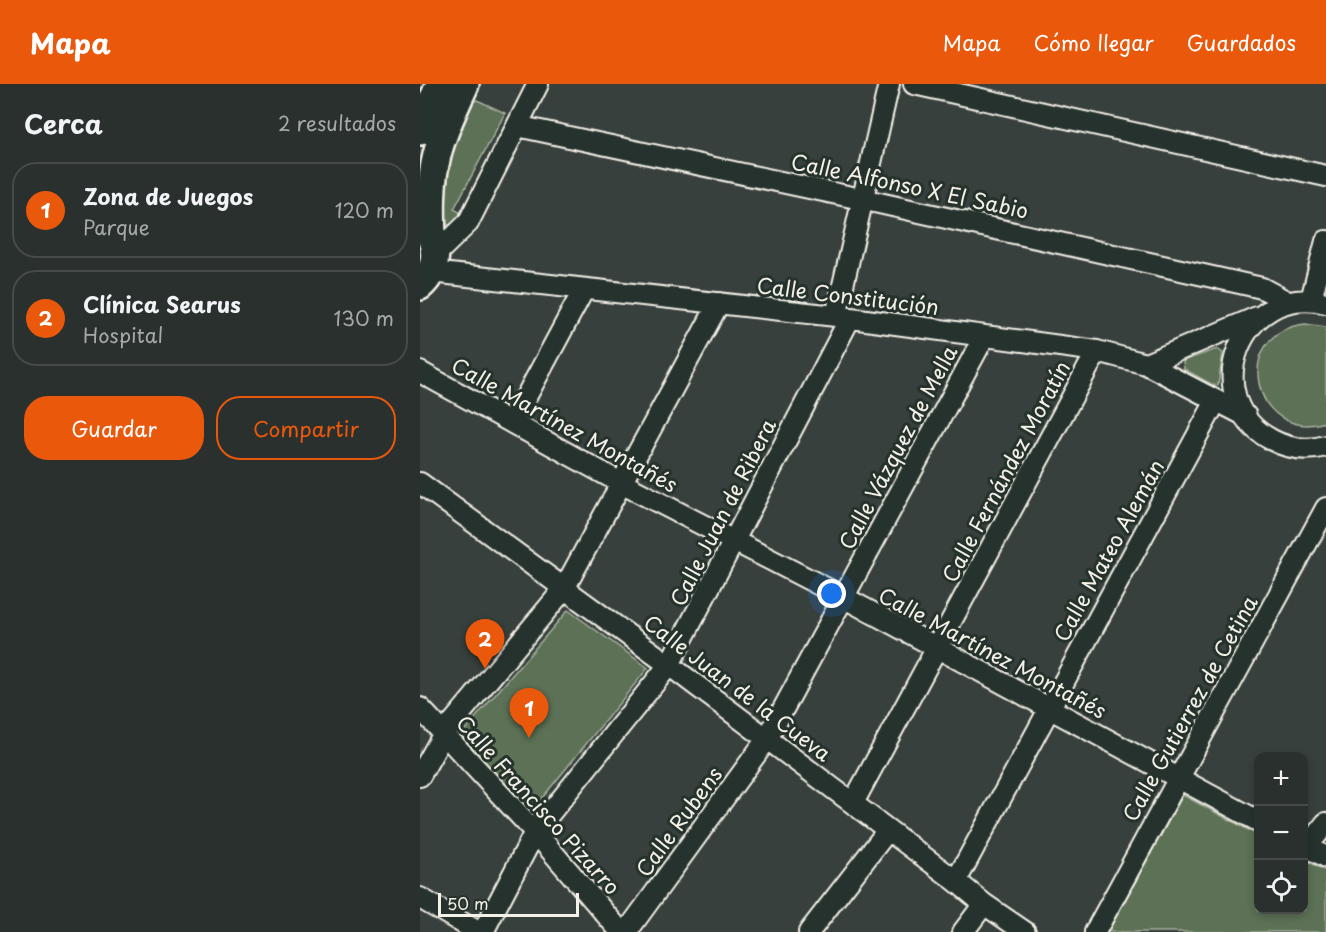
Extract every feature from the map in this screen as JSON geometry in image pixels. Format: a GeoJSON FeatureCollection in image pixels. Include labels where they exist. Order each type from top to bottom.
{"type":"FeatureCollection","features":[{"type":"Feature","properties":{"kind":"main road"},"geometry":{"type":"LineString","coordinates":[[420,131],[440,84]]}},
{"type":"Feature","properties":{"kind":"main road"},"geometry":{"type":"LineString","coordinates":[[426,266],[437,156],[445,128],[465,84]]}},
{"type":"Feature","properties":{"kind":"street"},"geometry":{"type":"LineString","coordinates":[[426,266],[468,224],[538,84]]}},
{"type":"Feature","properties":{"kind":"street","name":"Calle Juan de Ribera"},"geometry":{"type":"LineString","coordinates":[[483,932],[535,832],[669,665],[733,542],[843,317],[861,199],[889,84]]}},
{"type":"Feature","properties":{"kind":"street"},"geometry":{"type":"LineString","coordinates":[[914,84],[1326,176]]}},
{"type":"Feature","properties":{"kind":"street","name":"Calle Alfonso X El Sabio"},"geometry":{"type":"LineString","coordinates":[[517,126],[1262,288],[1288,303]]}},
{"type":"Feature","properties":{"kind":"street"},"geometry":{"type":"LineString","coordinates":[[1146,364],[1288,303],[1322,302],[1326,241]]}},
{"type":"Feature","properties":{"kind":"street","name":"Calle Constitución"},"geometry":{"type":"LineString","coordinates":[[426,266],[584,289],[843,317],[1097,351],[1146,364],[1246,416]]}},
{"type":"Feature","properties":{"kind":"street"},"geometry":{"type":"LineString","coordinates":[[512,423],[584,289]]}},
{"type":"Feature","properties":{"kind":"street"},"geometry":{"type":"LineString","coordinates":[[420,776],[444,733],[564,589],[720,303]]}},
{"type":"Feature","properties":{"kind":"street"},"geometry":{"type":"LineString","coordinates":[[1264,314],[1244,334],[1234,361],[1234,389],[1246,416],[1255,428],[1267,437],[1288,446],[1303,449],[1326,462]]}},
{"type":"Feature","properties":{"kind":"street","name":"Calle Vázquez de Mella"},"geometry":{"type":"LineString","coordinates":[[767,739],[984,337]]}},
{"type":"Feature","properties":{"kind":"street","name":"Calle Fernández Moratín"},"geometry":{"type":"LineString","coordinates":[[853,803],[1097,351]]}},
{"type":"Feature","properties":{"kind":"street","name":"Calle Martínez Montañés"},"geometry":{"type":"LineString","coordinates":[[420,372],[621,483],[843,597],[936,650],[1254,819]]}},
{"type":"Feature","properties":{"kind":"street","name":"Calle Mateo Alemán"},"geometry":{"type":"LineString","coordinates":[[956,881],[1216,401]]}},
{"type":"Feature","properties":{"kind":"street"},"geometry":{"type":"LineString","coordinates":[[1303,449],[1326,446]]}},
{"type":"Feature","properties":{"kind":"street","name":"Calle Juan de la Cueva"},"geometry":{"type":"LineString","coordinates":[[420,483],[669,665],[984,904],[1025,932]]}},
{"type":"Feature","properties":{"kind":"street","name":"Calle Gutierrez de Cetina"},"geometry":{"type":"LineString","coordinates":[[1095,932],[1326,508]]}},
{"type":"Feature","properties":{"kind":"street","name":"Calle Francisco Pizarro"},"geometry":{"type":"LineString","coordinates":[[420,708],[535,832],[621,932]]}},
{"type":"Feature","properties":{"kind":"street","name":"Calle Rubens"},"geometry":{"type":"LineString","coordinates":[[629,932],[631,926],[767,739]]}},
{"type":"Feature","properties":{"kind":"street"},"geometry":{"type":"LineString","coordinates":[[1308,843],[1326,823]]}},
{"type":"Feature","properties":{"kind":"street"},"geometry":{"type":"LineString","coordinates":[[809,932],[888,830]]}},
{"type":"Feature","properties":{"kind":"street"},"geometry":{"type":"LineString","coordinates":[[1308,848],[1326,857]]}},
{"type":"Feature","properties":{"kind":"street"},"geometry":{"type":"LineString","coordinates":[[420,898],[478,932]]}},
{"type":"Feature","properties":{"kind":"street"},"geometry":{"type":"LineString","coordinates":[[963,932],[984,904]]}},
{"type":"Feature","properties":{"kind":"green space"},"geometry":{"type":"Polygon","coordinates":[[[477,100],[505,113],[454,209],[461,213],[455,224],[445,225],[441,219],[444,166],[469,104],[477,100]]]}},
{"type":"Feature","properties":{"kind":"green space"},"geometry":{"type":"Polygon","coordinates":[[[1305,324],[1326,327],[1326,422],[1301,424],[1281,417],[1267,403],[1259,384],[1259,364],[1266,346],[1281,331],[1305,324]]]}},
{"type":"Feature","properties":{"kind":"green space"},"geometry":{"type":"Polygon","coordinates":[[[1217,349],[1223,353],[1218,385],[1213,385],[1184,369],[1183,361],[1217,349]]]}},
{"type":"Feature","properties":{"kind":"green space"},"geometry":{"type":"Polygon","coordinates":[[[568,610],[648,668],[529,814],[458,738],[568,610]]]}},
{"type":"Feature","properties":{"kind":"green space"},"geometry":{"type":"Polygon","coordinates":[[[1183,795],[1254,833],[1254,914],[1308,914],[1308,861],[1326,871],[1326,932],[1108,932],[1183,795]]]}},
{"type":"Feature","properties":{"kind":"place","name":"Clínica Searus"},"geometry":{"type":"Point","coordinates":[485,669]}},
{"type":"Feature","properties":{"kind":"place","name":"Zona de Juegos"},"geometry":{"type":"Point","coordinates":[529,738]}}]}
